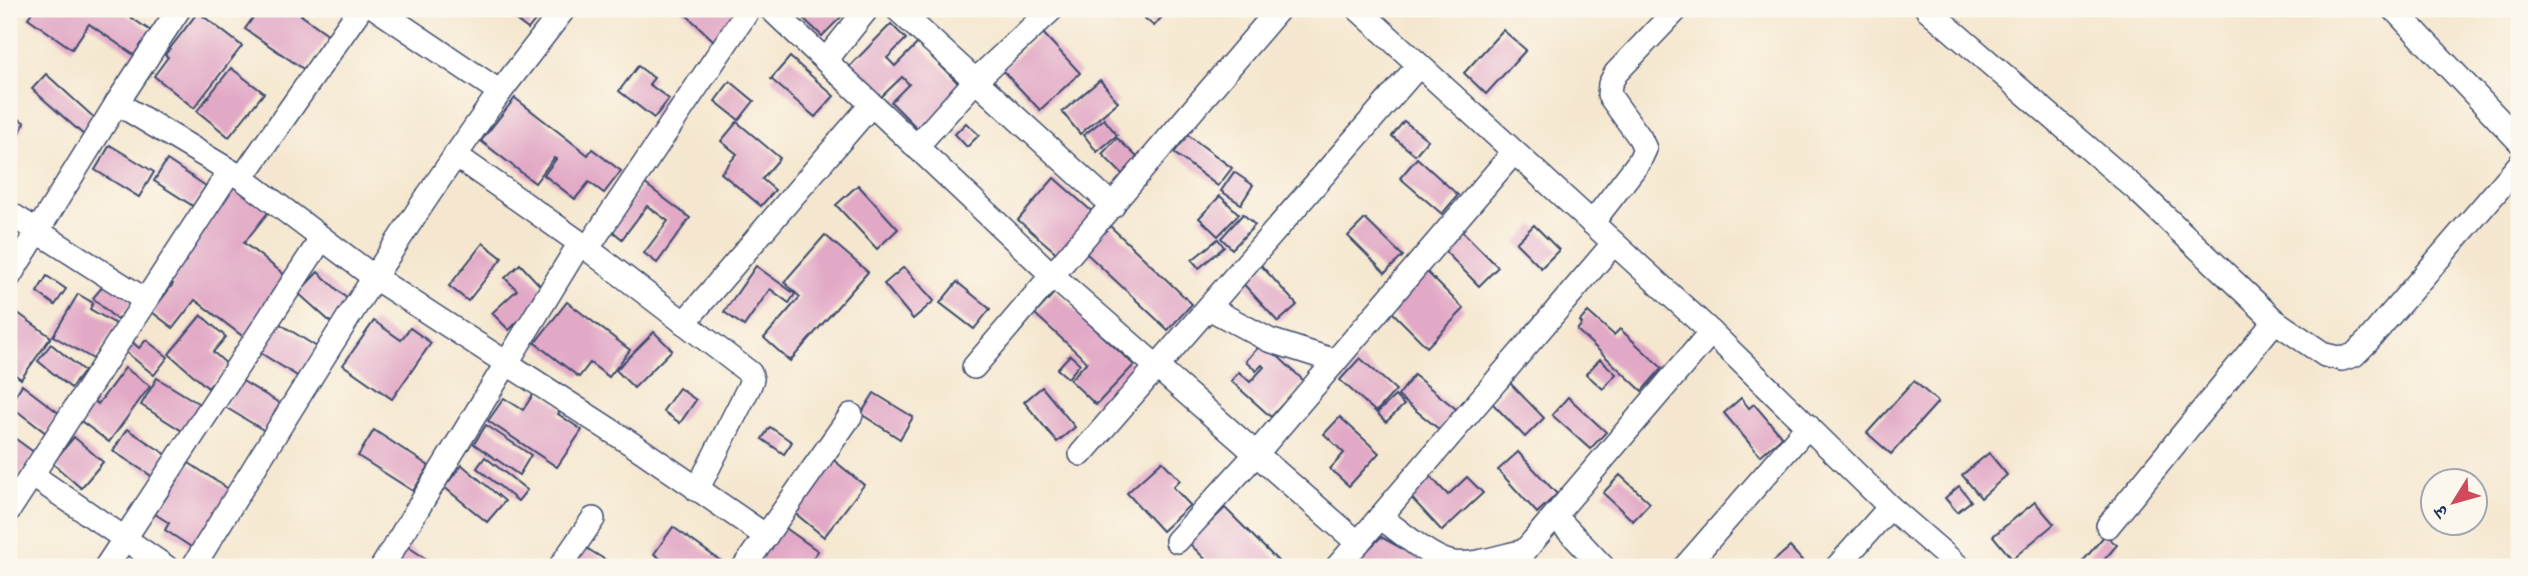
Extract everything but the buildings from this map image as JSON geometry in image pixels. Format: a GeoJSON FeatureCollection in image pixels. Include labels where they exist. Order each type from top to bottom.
{"type":"FeatureCollection","features":[{"type":"Feature","properties":{"kind":"street"},"geometry":{"type":"LineString","coordinates":[[9,277],[179,9]]}},
{"type":"Feature","properties":{"kind":"street"},"geometry":{"type":"LineString","coordinates":[[9,510],[145,300],[360,9]]}},
{"type":"Feature","properties":{"kind":"street"},"geometry":{"type":"LineString","coordinates":[[377,9],[500,92]]}},
{"type":"Feature","properties":{"kind":"street"},"geometry":{"type":"LineString","coordinates":[[193,567],[455,156],[564,9]]}},
{"type":"Feature","properties":{"kind":"street"},"geometry":{"type":"LineString","coordinates":[[382,567],[584,246],[749,9]]}},
{"type":"Feature","properties":{"kind":"street"},"geometry":{"type":"LineString","coordinates":[[771,9],[1053,276],[1358,543]]}},
{"type":"Feature","properties":{"kind":"street"},"geometry":{"type":"LineString","coordinates":[[826,60],[867,9]]}},
{"type":"Feature","properties":{"kind":"street"},"geometry":{"type":"LineString","coordinates":[[897,9],[1113,206]]}},
{"type":"Feature","properties":{"kind":"street"},"geometry":{"type":"LineString","coordinates":[[916,147],[976,80],[1052,9]]}},
{"type":"Feature","properties":{"kind":"street"},"geometry":{"type":"LineString","coordinates":[[975,367],[1279,9]]}},
{"type":"Feature","properties":{"kind":"street"},"geometry":{"type":"LineString","coordinates":[[1358,9],[1711,332],[1890,507],[1959,567]]}},
{"type":"Feature","properties":{"kind":"street"},"geometry":{"type":"LineString","coordinates":[[1592,223],[1639,162],[1645,149],[1609,96],[1610,84],[1616,73],[1676,9]]}},
{"type":"Feature","properties":{"kind":"street"},"geometry":{"type":"LineString","coordinates":[[1927,9],[2137,190],[2275,321],[2325,355],[2342,359],[2354,355],[2519,165]]}},
{"type":"Feature","properties":{"kind":"street"},"geometry":{"type":"LineString","coordinates":[[2394,9],[2519,141]]}},
{"type":"Feature","properties":{"kind":"street"},"geometry":{"type":"LineString","coordinates":[[1081,454],[1419,65]]}},
{"type":"Feature","properties":{"kind":"street"},"geometry":{"type":"LineString","coordinates":[[117,103],[236,175],[376,278],[641,450],[766,536]]}},
{"type":"Feature","properties":{"kind":"street"},"geometry":{"type":"LineString","coordinates":[[684,323],[871,105]]}},
{"type":"Feature","properties":{"kind":"street"},"geometry":{"type":"LineString","coordinates":[[1177,541],[1256,454],[1514,152]]}},
{"type":"Feature","properties":{"kind":"street"},"geometry":{"type":"LineString","coordinates":[[455,156],[584,246],[750,373],[752,379],[698,490]]}},
{"type":"Feature","properties":{"kind":"street"},"geometry":{"type":"LineString","coordinates":[[9,213],[145,300]]}},
{"type":"Feature","properties":{"kind":"street"},"geometry":{"type":"LineString","coordinates":[[106,567],[321,238]]}},
{"type":"Feature","properties":{"kind":"street"},"geometry":{"type":"LineString","coordinates":[[1337,567],[1614,243]]}},
{"type":"Feature","properties":{"kind":"street"},"geometry":{"type":"LineString","coordinates":[[1209,308],[1269,340],[1335,361]]}},
{"type":"Feature","properties":{"kind":"street"},"geometry":{"type":"LineString","coordinates":[[2108,526],[2275,321]]}},
{"type":"Feature","properties":{"kind":"street"},"geometry":{"type":"LineString","coordinates":[[1380,517],[1450,563],[1518,559],[1711,332]]}},
{"type":"Feature","properties":{"kind":"street"},"geometry":{"type":"LineString","coordinates":[[744,567],[851,415]]}},
{"type":"Feature","properties":{"kind":"street"},"geometry":{"type":"LineString","coordinates":[[1685,567],[1808,426]]}},
{"type":"Feature","properties":{"kind":"street"},"geometry":{"type":"LineString","coordinates":[[32,475],[166,567]]}},
{"type":"Feature","properties":{"kind":"street"},"geometry":{"type":"LineString","coordinates":[[1837,567],[1890,507]]}},
{"type":"Feature","properties":{"kind":"street"},"geometry":{"type":"LineString","coordinates":[[1555,516],[1602,567]]}},
{"type":"Feature","properties":{"kind":"street"},"geometry":{"type":"LineString","coordinates":[[560,567],[593,519]]}}]}
